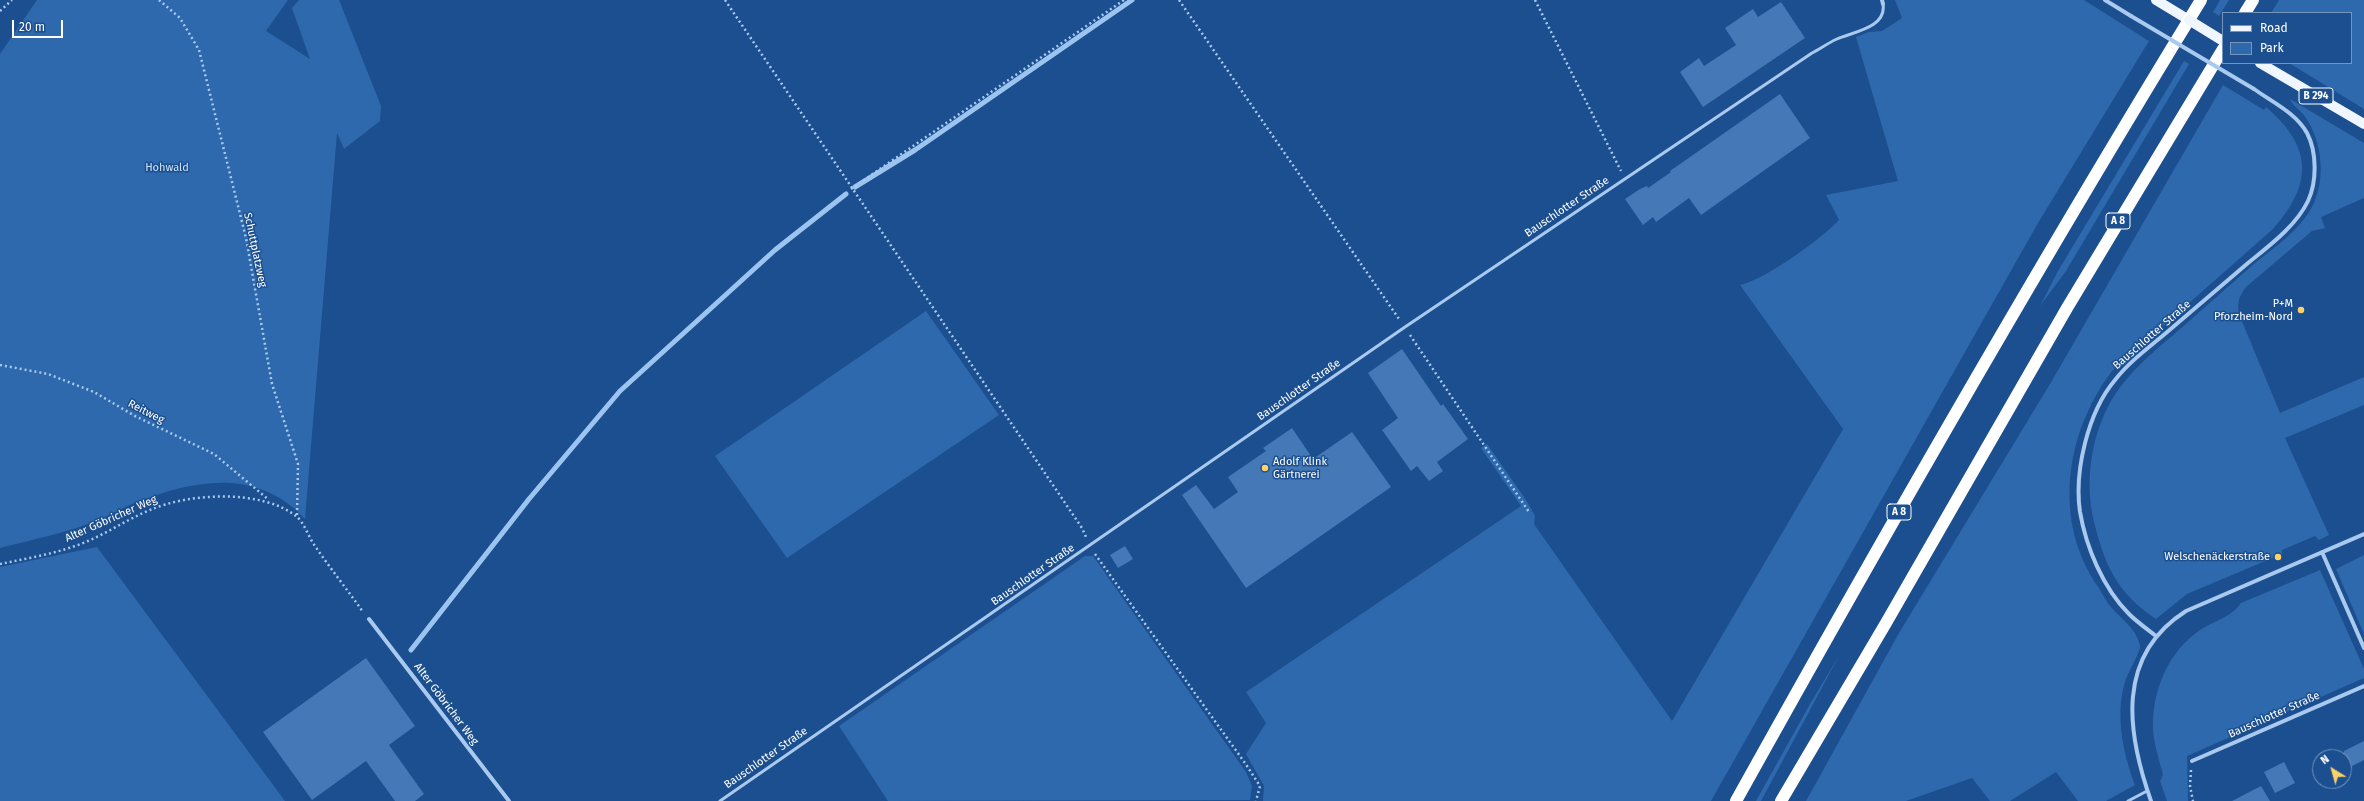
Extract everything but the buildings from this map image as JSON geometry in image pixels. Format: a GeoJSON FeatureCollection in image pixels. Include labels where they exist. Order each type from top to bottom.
{"type":"FeatureCollection","features":[{"type":"Feature","properties":{"kind":"highway","name":"A 8"},"geometry":{"type":"LineString","coordinates":[[1736,801],[1931,455],[2065,224],[2201,0]]}},
{"type":"Feature","properties":{"kind":"highway"},"geometry":{"type":"LineString","coordinates":[[2246,12],[2253,0]]}},
{"type":"Feature","properties":{"kind":"highway","name":"A 8"},"geometry":{"type":"LineString","coordinates":[[1781,801],[1812,746],[1886,623],[2059,321],[2222,51]]}},
{"type":"Feature","properties":{"kind":"main road"},"geometry":{"type":"LineString","coordinates":[[2156,0],[2222,40]]}},
{"type":"Feature","properties":{"kind":"main road","name":"B 294"},"geometry":{"type":"LineString","coordinates":[[2264,65],[2364,124]]}},
{"type":"Feature","properties":{"kind":"street","name":"Bauschlotter Straße"},"geometry":{"type":"LineString","coordinates":[[2105,0],[2254,89],[2293,116],[2307,133],[2314,167],[2312,193],[2300,214],[2273,242],[2142,353],[2116,379],[2099,407],[2082,457],[2079,503],[2092,554],[2119,601],[2129,614],[2156,636]]}},
{"type":"Feature","properties":{"kind":"street"},"geometry":{"type":"LineString","coordinates":[[2151,801],[2134,741],[2131,705],[2136,678],[2156,636],[2165,626],[2186,611],[2364,534]]}},
{"type":"Feature","properties":{"kind":"street"},"geometry":{"type":"LineString","coordinates":[[2322,552],[2364,648]]}},
{"type":"Feature","properties":{"kind":"street","name":"Alter Göbricher Weg"},"geometry":{"type":"LineString","coordinates":[[369,619],[509,801]]}},
{"type":"Feature","properties":{"kind":"street","name":"Bauschlotter Straße"},"geometry":{"type":"LineString","coordinates":[[2192,761],[2364,686]]}},
{"type":"Feature","properties":{"kind":"lane","name":"Bauschlotter Straße"},"geometry":{"type":"LineString","coordinates":[[720,801],[1405,327],[1624,179],[1836,39],[1875,23],[1881,17],[1882,2]]}},
{"type":"Feature","properties":{"kind":"lane"},"geometry":{"type":"LineString","coordinates":[[2128,801],[2148,791]]}},
{"type":"Feature","properties":{"kind":"path"},"geometry":{"type":"LineString","coordinates":[[0,11],[12,0]]}},
{"type":"Feature","properties":{"kind":"path","name":"Schuttplatzweg"},"geometry":{"type":"LineString","coordinates":[[159,0],[180,18],[199,50],[246,238],[272,384],[298,464],[297,516]]}},
{"type":"Feature","properties":{"kind":"path"},"geometry":{"type":"LineString","coordinates":[[725,0],[850,188],[1082,528],[1090,546],[1245,762],[1260,786],[1256,801]]}},
{"type":"Feature","properties":{"kind":"path"},"geometry":{"type":"LineString","coordinates":[[850,188],[1124,0]]}},
{"type":"Feature","properties":{"kind":"path"},"geometry":{"type":"LineString","coordinates":[[1179,0],[1405,327],[1529,512]]}},
{"type":"Feature","properties":{"kind":"path"},"geometry":{"type":"LineString","coordinates":[[1535,0],[1624,179]]}},
{"type":"Feature","properties":{"kind":"path","name":"Reitweg"},"geometry":{"type":"LineString","coordinates":[[0,365],[48,374],[94,392],[135,416],[214,454],[270,501]]}},
{"type":"Feature","properties":{"kind":"path","name":"Alter Göbricher Weg"},"geometry":{"type":"LineString","coordinates":[[0,564],[60,551],[87,541],[151,509],[172,503],[219,497],[270,501],[297,516]]}},
{"type":"Feature","properties":{"kind":"path"},"geometry":{"type":"LineString","coordinates":[[297,516],[322,556],[369,619]]}},
{"type":"Feature","properties":{"kind":"path"},"geometry":{"type":"LineString","coordinates":[[2192,761],[2190,786],[2193,801]]}},
{"type":"Feature","properties":{"kind":"green space","name":"Hohwald"},"geometry":{"type":"Polygon","coordinates":[[[37,0],[288,0],[266,31],[310,59],[292,8],[299,0],[339,0],[381,106],[380,121],[344,149],[337,133],[305,519],[287,503],[267,492],[247,485],[226,483],[204,484],[159,494],[84,525],[0,548],[0,54],[37,0]]]}},
{"type":"Feature","properties":{"kind":"green space"},"geometry":{"type":"Polygon","coordinates":[[[1895,0],[2084,0],[2149,41],[2038,223],[1711,801],[1263,801],[1264,786],[1246,754],[1266,723],[1246,692],[1521,506],[1481,448],[1487,444],[1526,500],[1535,516],[1534,524],[1672,721],[1843,429],[1740,285],[1764,275],[1792,258],[1819,238],[1839,220],[1826,195],[1898,181],[1856,37],[1869,32],[1882,31],[1902,18],[1895,0]]]}},
{"type":"Feature","properties":{"kind":"green space"},"geometry":{"type":"Polygon","coordinates":[[[2220,0],[2229,0],[2219,16],[2213,12],[2220,0]]]}},
{"type":"Feature","properties":{"kind":"green space"},"geometry":{"type":"Polygon","coordinates":[[[2279,0],[2364,0],[2364,109],[2291,64],[2352,64],[2352,12],[2272,12],[2279,0]]]}},
{"type":"Feature","properties":{"kind":"green space"},"geometry":{"type":"Polygon","coordinates":[[[2184,61],[2189,64],[2066,271],[2040,306],[2058,271],[2184,61]]]}},
{"type":"Feature","properties":{"kind":"green space"},"geometry":{"type":"Polygon","coordinates":[[[2223,85],[2264,110],[2266,107],[2293,137],[2299,151],[2302,166],[2301,181],[2295,197],[2273,229],[2112,371],[2096,395],[2084,422],[2075,450],[2070,478],[2070,507],[2075,535],[2084,562],[2110,606],[2129,625],[2136,635],[2140,646],[2125,682],[2121,707],[2124,747],[2135,785],[2106,801],[2078,801],[2056,772],[2010,801],[1990,801],[1972,778],[1906,801],[1806,801],[1899,633],[2050,384],[2223,85]]]}},
{"type":"Feature","properties":{"kind":"green space"},"geometry":{"type":"Polygon","coordinates":[[[2290,99],[2364,143],[2364,198],[2321,217],[2325,228],[2312,231],[2246,287],[2239,300],[2239,314],[2280,413],[2364,377],[2364,405],[2285,438],[2329,535],[2319,540],[2315,536],[2282,550],[2282,554],[2187,594],[2156,619],[2131,599],[2114,577],[2098,538],[2091,505],[2090,487],[2090,469],[2097,433],[2111,400],[2134,371],[2254,264],[2295,230],[2308,214],[2313,205],[2320,183],[2321,172],[2319,149],[2316,138],[2306,118],[2290,99]]]}},
{"type":"Feature","properties":{"kind":"green space"},"geometry":{"type":"Polygon","coordinates":[[[926,311],[999,415],[787,558],[715,456],[926,311]]]}},
{"type":"Feature","properties":{"kind":"green space"},"geometry":{"type":"Polygon","coordinates":[[[97,547],[285,801],[0,801],[0,567],[97,547]]]}},
{"type":"Feature","properties":{"kind":"green space"},"geometry":{"type":"Polygon","coordinates":[[[2364,555],[2364,634],[2336,569],[2364,555]]]}},
{"type":"Feature","properties":{"kind":"green space"},"geometry":{"type":"Polygon","coordinates":[[[1085,556],[1093,556],[1246,772],[1252,786],[1250,800],[888,801],[839,726],[1085,556]]]}},
{"type":"Feature","properties":{"kind":"green space"},"geometry":{"type":"Polygon","coordinates":[[[2320,570],[2364,669],[2364,678],[2187,756],[2188,801],[2167,801],[2160,781],[2163,775],[2154,739],[2153,724],[2154,709],[2161,680],[2175,654],[2196,633],[2231,613],[2241,603],[2320,570]]]}},
{"type":"Feature","properties":{"kind":"green space"},"geometry":{"type":"Polygon","coordinates":[[[1839,656],[1761,801],[1756,801],[1810,704],[1839,656]]]}},
{"type":"Feature","properties":{"kind":"waterway"},"geometry":{"type":"LineString","coordinates":[[855,187],[915,150],[1132,0]]}},
{"type":"Feature","properties":{"kind":"waterway"},"geometry":{"type":"LineString","coordinates":[[411,650],[529,499],[620,391],[775,250],[846,194]]}},
{"type":"Feature","properties":{"kind":"place","name":"P+M Pforzheim-Nord"},"geometry":{"type":"Point","coordinates":[2301,310]}},
{"type":"Feature","properties":{"kind":"place","name":"Adolf Klink Gärtnerei"},"geometry":{"type":"Point","coordinates":[1265,468]}},
{"type":"Feature","properties":{"kind":"place","name":"Welschenäckerstraße"},"geometry":{"type":"Point","coordinates":[2278,557]}}]}
